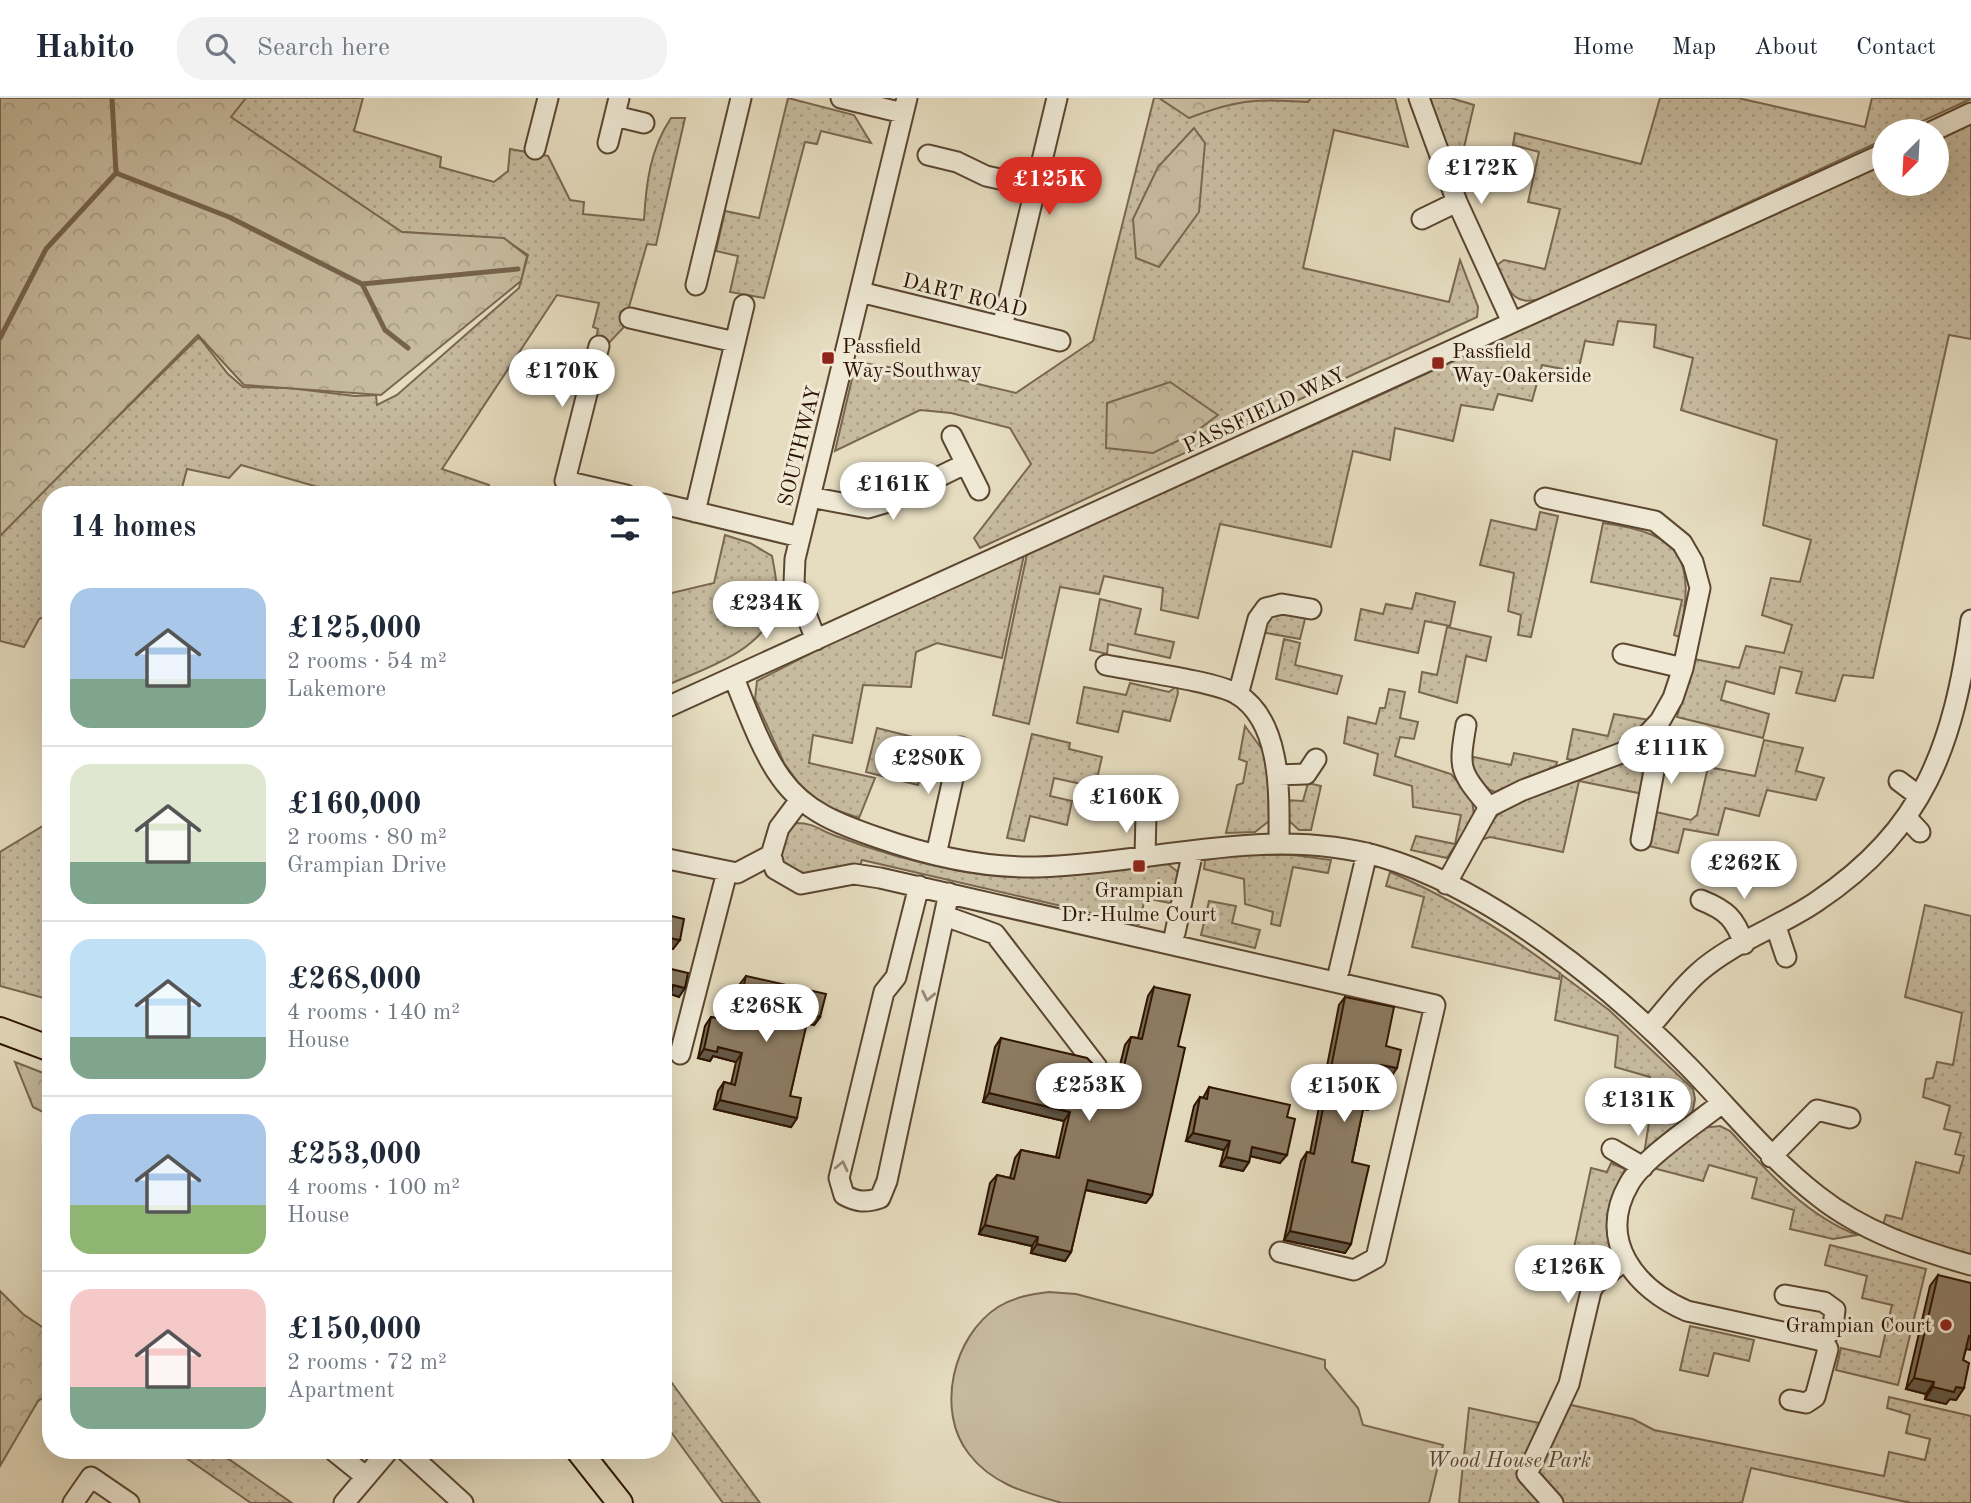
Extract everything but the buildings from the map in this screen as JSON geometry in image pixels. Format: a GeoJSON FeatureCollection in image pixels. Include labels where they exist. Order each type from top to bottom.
{"type":"FeatureCollection","features":[{"type":"Feature","properties":{"kind":"main road"},"geometry":{"type":"LineString","coordinates":[[0,1030],[42,1046]]}},
{"type":"Feature","properties":{"kind":"main road"},"geometry":{"type":"LineString","coordinates":[[585,1459],[620,1503]]}},
{"type":"Feature","properties":{"kind":"street"},"geometry":{"type":"LineString","coordinates":[[535,149],[548,98]]}},
{"type":"Feature","properties":{"kind":"street"},"geometry":{"type":"LineString","coordinates":[[696,285],[741,98]]}},
{"type":"Feature","properties":{"kind":"street"},"geometry":{"type":"LineString","coordinates":[[841,98],[905,105]]}},
{"type":"Feature","properties":{"kind":"street"},"geometry":{"type":"LineString","coordinates":[[1002,327],[1057,98]]}},
{"type":"Feature","properties":{"kind":"street"},"geometry":{"type":"LineString","coordinates":[[1419,98],[1457,202],[1512,322]]}},
{"type":"Feature","properties":{"kind":"street","name":"SOUTHWAY"},"geometry":{"type":"LineString","coordinates":[[816,640],[794,583],[800,537],[905,105]]}},
{"type":"Feature","properties":{"kind":"street"},"geometry":{"type":"LineString","coordinates":[[608,144],[617,107],[644,122]]}},
{"type":"Feature","properties":{"kind":"street"},"geometry":{"type":"LineString","coordinates":[[1950,123],[1971,113]]}},
{"type":"Feature","properties":{"kind":"street"},"geometry":{"type":"LineString","coordinates":[[928,155],[957,162],[986,176],[1035,187]]}},
{"type":"Feature","properties":{"kind":"street","name":"PASSFIELD WAY"},"geometry":{"type":"LineString","coordinates":[[672,705],[1872,159]]}},
{"type":"Feature","properties":{"kind":"street"},"geometry":{"type":"LineString","coordinates":[[1422,219],[1457,202]]}},
{"type":"Feature","properties":{"kind":"street","name":"DART ROAD"},"geometry":{"type":"LineString","coordinates":[[860,292],[1060,341]]}},
{"type":"Feature","properties":{"kind":"street"},"geometry":{"type":"LineString","coordinates":[[695,512],[744,304]]}},
{"type":"Feature","properties":{"kind":"street"},"geometry":{"type":"LineString","coordinates":[[630,318],[735,342]]}},
{"type":"Feature","properties":{"kind":"street"},"geometry":{"type":"LineString","coordinates":[[587,486],[565,481],[599,346]]}},
{"type":"Feature","properties":{"kind":"street"},"geometry":{"type":"LineString","coordinates":[[952,436],[979,490]]}},
{"type":"Feature","properties":{"kind":"street"},"geometry":{"type":"LineString","coordinates":[[810,497],[869,508],[885,503],[965,464]]}},
{"type":"Feature","properties":{"kind":"street"},"geometry":{"type":"LineString","coordinates":[[1446,884],[1489,807],[1523,790],[1624,752],[1642,740],[1660,721],[1673,698],[1683,668],[1700,588],[1693,562],[1682,543],[1655,521],[1625,507],[1545,498]]}},
{"type":"Feature","properties":{"kind":"street"},"geometry":{"type":"LineString","coordinates":[[672,506],[800,537]]}},
{"type":"Feature","properties":{"kind":"street"},"geometry":{"type":"LineString","coordinates":[[1238,695],[1258,619],[1266,608],[1282,604],[1311,609]]}},
{"type":"Feature","properties":{"kind":"street"},"geometry":{"type":"LineString","coordinates":[[1648,1028],[1699,972],[1776,927],[1851,877],[1906,817],[1963,716],[1971,620]]}},
{"type":"Feature","properties":{"kind":"street"},"geometry":{"type":"LineString","coordinates":[[1623,654],[1683,668]]}},
{"type":"Feature","properties":{"kind":"street"},"geometry":{"type":"LineString","coordinates":[[1106,665],[1238,695],[1254,711],[1267,733],[1276,757],[1279,843]]}},
{"type":"Feature","properties":{"kind":"street"},"geometry":{"type":"LineString","coordinates":[[733,678],[779,776],[800,800],[839,824],[936,855],[984,865],[1035,867],[1279,843],[1367,853],[1401,863],[1446,884],[1508,919],[1564,957],[1648,1028],[1771,1157],[1821,1199],[1880,1234],[1924,1252],[1971,1265]]}},
{"type":"Feature","properties":{"kind":"street"},"geometry":{"type":"LineString","coordinates":[[1466,725],[1461,756],[1462,773],[1489,807]]}},
{"type":"Feature","properties":{"kind":"street"},"geometry":{"type":"LineString","coordinates":[[1641,840],[1654,771],[1642,740]]}},
{"type":"Feature","properties":{"kind":"street"},"geometry":{"type":"LineString","coordinates":[[936,855],[960,747]]}},
{"type":"Feature","properties":{"kind":"street"},"geometry":{"type":"LineString","coordinates":[[1277,775],[1306,774],[1316,759]]}},
{"type":"Feature","properties":{"kind":"street"},"geometry":{"type":"LineString","coordinates":[[1899,781],[1919,796]]}},
{"type":"Feature","properties":{"kind":"street"},"geometry":{"type":"LineString","coordinates":[[800,800],[779,828],[771,855],[775,869],[801,884],[854,874],[919,886],[1435,1005],[1376,1258],[1354,1270],[1280,1252]]}},
{"type":"Feature","properties":{"kind":"street"},"geometry":{"type":"LineString","coordinates":[[1145,858],[1146,814]]}},
{"type":"Feature","properties":{"kind":"street"},"geometry":{"type":"LineString","coordinates":[[1906,817],[1920,832]]}},
{"type":"Feature","properties":{"kind":"street"},"geometry":{"type":"LineString","coordinates":[[1175,933],[1193,851]]}},
{"type":"Feature","properties":{"kind":"street"},"geometry":{"type":"LineString","coordinates":[[1339,971],[1367,853]]}},
{"type":"Feature","properties":{"kind":"street"},"geometry":{"type":"LineString","coordinates":[[672,860],[737,873],[771,855]]}},
{"type":"Feature","properties":{"kind":"street"},"geometry":{"type":"LineString","coordinates":[[680,1054],[727,872]]}},
{"type":"Feature","properties":{"kind":"street"},"geometry":{"type":"LineString","coordinates":[[919,886],[896,977],[884,992],[839,1178],[844,1195],[855,1201],[869,1202],[880,1198],[887,1181],[949,894]]}},
{"type":"Feature","properties":{"kind":"street"},"geometry":{"type":"LineString","coordinates":[[1701,900],[1725,910],[1737,924],[1744,944]]}},
{"type":"Feature","properties":{"kind":"street"},"geometry":{"type":"LineString","coordinates":[[945,916],[995,933],[1097,1067]]}},
{"type":"Feature","properties":{"kind":"street"},"geometry":{"type":"LineString","coordinates":[[1776,927],[1786,957]]}},
{"type":"Feature","properties":{"kind":"street"},"geometry":{"type":"LineString","coordinates":[[1722,1103],[1643,1167],[1629,1184],[1620,1207],[1619,1242],[1624,1261],[1651,1292],[1687,1311],[1823,1341],[1828,1349],[1815,1397],[1806,1404],[1790,1400]]}},
{"type":"Feature","properties":{"kind":"street"},"geometry":{"type":"LineString","coordinates":[[1771,1157],[1817,1110],[1850,1118]]}},
{"type":"Feature","properties":{"kind":"street"},"geometry":{"type":"LineString","coordinates":[[1612,1149],[1643,1167]]}},
{"type":"Feature","properties":{"kind":"street"},"geometry":{"type":"LineString","coordinates":[[1553,1503],[1527,1474],[1569,1384],[1591,1291],[1595,1283],[1624,1261]]}},
{"type":"Feature","properties":{"kind":"street"},"geometry":{"type":"LineString","coordinates":[[1786,1295],[1824,1301],[1835,1310],[1833,1327],[1823,1341]]}},
{"type":"Feature","properties":{"kind":"street"},"geometry":{"type":"LineString","coordinates":[[344,1459],[366,1476]]}},
{"type":"Feature","properties":{"kind":"street"},"geometry":{"type":"LineString","coordinates":[[344,1503],[381,1459]]}},
{"type":"Feature","properties":{"kind":"street"},"geometry":{"type":"LineString","coordinates":[[415,1459],[462,1503]]}},
{"type":"Feature","properties":{"kind":"street"},"geometry":{"type":"LineString","coordinates":[[73,1503],[91,1477],[129,1503]]}},
{"type":"Feature","properties":{"kind":"green space"},"geometry":{"type":"Polygon","coordinates":[[[0,98],[363,98],[354,131],[441,157],[440,167],[494,182],[508,171],[510,149],[548,156],[570,200],[584,202],[583,214],[644,220],[648,180],[658,142],[671,118],[685,118],[656,245],[647,244],[623,328],[607,345],[595,343],[598,329],[593,327],[599,303],[557,295],[442,469],[489,486],[314,486],[241,465],[229,478],[187,469],[182,486],[47,486],[199,337],[228,374],[243,387],[289,388],[355,396],[376,395],[377,405],[397,395],[519,288],[528,255],[504,239],[402,232],[0,98]]]}},
{"type":"Feature","properties":{"kind":"green space"},"geometry":{"type":"Polygon","coordinates":[[[0,98],[246,98],[231,117],[402,232],[504,238],[527,256],[521,281],[381,395],[244,385],[198,335],[49,486],[42,486],[42,493],[0,536],[0,98]]]}},
{"type":"Feature","properties":{"kind":"green space"},"geometry":{"type":"Polygon","coordinates":[[[788,98],[854,115],[871,143],[821,131],[817,144],[805,142],[764,298],[730,292],[738,256],[716,251],[725,211],[759,218],[788,98]]]}},
{"type":"Feature","properties":{"kind":"green space"},"geometry":{"type":"Polygon","coordinates":[[[1154,98],[1395,98],[1408,147],[1334,130],[1303,268],[1449,302],[1460,260],[1478,307],[1477,317],[980,548],[974,538],[1031,464],[1010,428],[951,413],[920,410],[835,451],[856,362],[940,375],[1016,393],[1093,341],[1154,98]]]}},
{"type":"Feature","properties":{"kind":"green space"},"geometry":{"type":"Polygon","coordinates":[[[1159,98],[1311,98],[1308,102],[1247,102],[1220,107],[1189,118],[1159,98]]]}},
{"type":"Feature","properties":{"kind":"green space"},"geometry":{"type":"Polygon","coordinates":[[[1426,98],[1451,98],[1474,105],[1458,173],[1455,172],[1426,98]]]}},
{"type":"Feature","properties":{"kind":"green space"},"geometry":{"type":"Polygon","coordinates":[[[1660,98],[1738,98],[1865,127],[1872,98],[1971,99],[1927,119],[1872,119],[1872,145],[1543,298],[1524,301],[1513,295],[1497,265],[1504,260],[1545,269],[1560,209],[1528,202],[1539,152],[1513,145],[1515,133],[1641,164],[1660,98]]]}},
{"type":"Feature","properties":{"kind":"green space"},"geometry":{"type":"Polygon","coordinates":[[[1971,121],[1971,339],[1949,335],[1873,678],[1843,675],[1835,701],[1796,693],[1802,672],[1780,667],[1774,694],[1726,681],[1721,700],[1769,714],[1763,738],[1677,717],[1694,659],[1739,668],[1746,646],[1784,653],[1792,625],[1762,615],[1771,578],[1800,582],[1811,540],[1763,525],[1777,440],[1681,410],[1693,358],[1654,347],[1656,325],[1618,321],[1613,345],[1585,341],[1578,372],[1542,365],[1532,401],[1498,394],[1493,410],[1461,405],[1453,441],[1395,428],[1390,460],[1353,451],[1331,547],[1220,524],[1198,618],[1161,610],[1163,588],[1104,576],[1099,594],[1060,587],[1029,724],[993,715],[1027,554],[1380,395],[1872,167],[1872,196],[1950,196],[1950,130],[1971,121]]]}},
{"type":"Feature","properties":{"kind":"green space"},"geometry":{"type":"Polygon","coordinates":[[[1194,128],[1205,143],[1199,212],[1159,267],[1136,258],[1133,219],[1158,167],[1194,128]]]}},
{"type":"Feature","properties":{"kind":"green space"},"geometry":{"type":"Polygon","coordinates":[[[1170,382],[1218,415],[1194,433],[1153,453],[1106,448],[1107,403],[1170,382]]]}},
{"type":"Feature","properties":{"kind":"green space"},"geometry":{"type":"Polygon","coordinates":[[[42,491],[42,618],[24,647],[0,641],[0,532],[42,491]]]}},
{"type":"Feature","properties":{"kind":"green space"},"geometry":{"type":"Polygon","coordinates":[[[1540,512],[1558,516],[1531,637],[1518,635],[1521,615],[1508,611],[1514,573],[1480,565],[1491,520],[1536,530],[1540,512]]]}},
{"type":"Feature","properties":{"kind":"green space"},"geometry":{"type":"Polygon","coordinates":[[[1603,523],[1651,534],[1667,543],[1678,555],[1684,570],[1686,588],[1680,637],[1674,635],[1682,600],[1591,582],[1603,523]]]}},
{"type":"Feature","properties":{"kind":"green space"},"geometry":{"type":"Polygon","coordinates":[[[725,535],[750,543],[772,556],[777,590],[774,611],[767,626],[742,649],[711,667],[672,683],[672,593],[714,583],[725,535]]]}},
{"type":"Feature","properties":{"kind":"green space"},"geometry":{"type":"Polygon","coordinates":[[[1024,555],[1002,658],[937,643],[916,652],[911,687],[863,685],[852,743],[813,735],[809,763],[875,778],[859,818],[822,805],[800,785],[784,763],[755,699],[757,681],[827,645],[1024,555]]]}},
{"type":"Feature","properties":{"kind":"green space"},"geometry":{"type":"Polygon","coordinates":[[[1416,593],[1455,602],[1450,626],[1425,621],[1418,653],[1355,640],[1361,609],[1383,614],[1386,604],[1412,609],[1416,593]]]}},
{"type":"Feature","properties":{"kind":"green space"},"geometry":{"type":"Polygon","coordinates":[[[1100,599],[1141,609],[1135,634],[1174,642],[1170,658],[1108,644],[1107,654],[1090,650],[1100,599]]]}},
{"type":"Feature","properties":{"kind":"green space"},"geometry":{"type":"Polygon","coordinates":[[[1279,613],[1306,615],[1300,639],[1261,632],[1270,618],[1279,613]]]}},
{"type":"Feature","properties":{"kind":"green space"},"geometry":{"type":"Polygon","coordinates":[[[1447,627],[1491,637],[1486,661],[1466,656],[1457,703],[1419,692],[1422,672],[1437,675],[1447,627]]]}},
{"type":"Feature","properties":{"kind":"green space"},"geometry":{"type":"Polygon","coordinates":[[[1284,639],[1300,643],[1295,665],[1342,676],[1337,694],[1276,679],[1284,639]]]}},
{"type":"Feature","properties":{"kind":"green space"},"geometry":{"type":"Polygon","coordinates":[[[1130,683],[1169,692],[1177,686],[1178,693],[1170,721],[1123,711],[1118,732],[1077,723],[1084,687],[1126,695],[1130,683]]]}},
{"type":"Feature","properties":{"kind":"green space"},"geometry":{"type":"Polygon","coordinates":[[[1389,689],[1405,692],[1400,718],[1418,722],[1414,739],[1400,737],[1395,756],[1451,774],[1472,799],[1474,816],[1447,858],[1411,850],[1416,836],[1455,844],[1461,815],[1413,807],[1412,786],[1374,775],[1378,754],[1344,743],[1348,717],[1376,724],[1380,708],[1385,708],[1389,689]]]}},
{"type":"Feature","properties":{"kind":"green space"},"geometry":{"type":"Polygon","coordinates":[[[1614,714],[1649,720],[1622,742],[1599,754],[1577,760],[1567,759],[1573,729],[1608,736],[1614,714]]]}},
{"type":"Feature","properties":{"kind":"green space"},"geometry":{"type":"Polygon","coordinates":[[[1245,726],[1267,756],[1269,821],[1255,832],[1226,833],[1237,785],[1243,783],[1247,762],[1239,759],[1245,726]]]}},
{"type":"Feature","properties":{"kind":"green space"},"geometry":{"type":"Polygon","coordinates":[[[877,728],[929,741],[918,785],[866,772],[877,728]]]}},
{"type":"Feature","properties":{"kind":"green space"},"geometry":{"type":"Polygon","coordinates":[[[1032,734],[1070,743],[1069,749],[1102,757],[1095,787],[1054,778],[1050,796],[1072,801],[1067,825],[1030,816],[1024,841],[1007,838],[1032,734]]]}},
{"type":"Feature","properties":{"kind":"green space"},"geometry":{"type":"Polygon","coordinates":[[[1764,740],[1803,748],[1796,771],[1824,778],[1816,800],[1767,790],[1759,816],[1725,808],[1718,835],[1684,829],[1678,853],[1649,846],[1656,812],[1691,820],[1697,815],[1708,767],[1755,776],[1764,740]]]}},
{"type":"Feature","properties":{"kind":"green space"},"geometry":{"type":"Polygon","coordinates":[[[1514,753],[1557,762],[1556,766],[1495,792],[1481,782],[1474,772],[1469,756],[1511,765],[1514,753]]]}},
{"type":"Feature","properties":{"kind":"green space"},"geometry":{"type":"Polygon","coordinates":[[[1627,756],[1636,756],[1643,770],[1643,794],[1579,781],[1563,852],[1490,837],[1481,840],[1491,823],[1523,797],[1543,786],[1627,756]]]}},
{"type":"Feature","properties":{"kind":"green space"},"geometry":{"type":"Polygon","coordinates":[[[1308,783],[1321,786],[1311,830],[1299,830],[1287,819],[1286,800],[1303,801],[1308,783]]]}},
{"type":"Feature","properties":{"kind":"green space"},"geometry":{"type":"Polygon","coordinates":[[[797,823],[813,826],[897,856],[986,875],[1038,877],[1168,864],[1179,873],[1175,904],[1145,898],[1139,924],[862,860],[859,868],[799,876],[781,868],[779,853],[782,837],[797,823]]]}},
{"type":"Feature","properties":{"kind":"green space"},"geometry":{"type":"Polygon","coordinates":[[[42,826],[42,998],[0,986],[0,852],[42,826]]]}},
{"type":"Feature","properties":{"kind":"green space"},"geometry":{"type":"Polygon","coordinates":[[[1238,855],[1293,855],[1331,860],[1328,873],[1293,867],[1280,926],[1271,924],[1273,912],[1245,904],[1244,879],[1204,869],[1205,860],[1238,855]]]}},
{"type":"Feature","properties":{"kind":"green space"},"geometry":{"type":"Polygon","coordinates":[[[1390,872],[1436,893],[1499,930],[1560,973],[1559,979],[1412,947],[1424,897],[1386,886],[1390,872]]]}},
{"type":"Feature","properties":{"kind":"green space"},"geometry":{"type":"Polygon","coordinates":[[[1209,901],[1236,906],[1232,923],[1260,930],[1255,948],[1201,935],[1209,901]]]}},
{"type":"Feature","properties":{"kind":"green space"},"geometry":{"type":"Polygon","coordinates":[[[1925,905],[1971,916],[1971,1258],[1883,1225],[1886,1215],[1902,1219],[1916,1162],[1959,1173],[1964,1156],[1955,1154],[1961,1133],[1944,1129],[1950,1106],[1923,1097],[1926,1079],[1933,1078],[1937,1062],[1953,1065],[1962,1013],[1905,997],[1925,905]]]}},
{"type":"Feature","properties":{"kind":"green space"},"geometry":{"type":"Polygon","coordinates":[[[1562,975],[1609,1010],[1693,1089],[1695,1099],[1691,1119],[1644,1154],[1651,1110],[1642,1107],[1650,1077],[1615,1067],[1618,1036],[1555,1020],[1562,975]]]}},
{"type":"Feature","properties":{"kind":"green space"},"geometry":{"type":"Polygon","coordinates":[[[15,1062],[42,1072],[42,1112],[33,1107],[15,1062]]]}},
{"type":"Feature","properties":{"kind":"green space"},"geometry":{"type":"Polygon","coordinates":[[[1720,1126],[1730,1131],[1804,1204],[1820,1216],[1857,1235],[1833,1239],[1790,1229],[1794,1210],[1752,1198],[1757,1178],[1709,1165],[1703,1181],[1653,1168],[1702,1128],[1720,1126]]]}},
{"type":"Feature","properties":{"kind":"green space"},"geometry":{"type":"Polygon","coordinates":[[[1611,1163],[1625,1169],[1611,1212],[1613,1257],[1599,1266],[1571,1262],[1591,1168],[1607,1172],[1611,1163]]]}},
{"type":"Feature","properties":{"kind":"green space"},"geometry":{"type":"Polygon","coordinates":[[[1830,1245],[1926,1269],[1898,1385],[1836,1370],[1841,1348],[1880,1357],[1892,1305],[1862,1298],[1867,1276],[1825,1265],[1830,1245]]]}},
{"type":"Feature","properties":{"kind":"green space"},"geometry":{"type":"Polygon","coordinates":[[[0,1291],[23,1314],[42,1327],[42,1399],[0,1466],[0,1291]]]}},
{"type":"Feature","properties":{"kind":"green space"},"geometry":{"type":"Polygon","coordinates":[[[1049,1292],[1076,1294],[1325,1360],[1325,1368],[1358,1408],[1363,1425],[1443,1445],[1429,1503],[1062,1503],[1000,1480],[978,1465],[959,1437],[951,1396],[954,1375],[960,1355],[982,1320],[1010,1301],[1049,1292]]]}},
{"type":"Feature","properties":{"kind":"green space"},"geometry":{"type":"Polygon","coordinates":[[[1690,1326],[1754,1340],[1749,1361],[1714,1353],[1708,1376],[1680,1370],[1690,1326]]]}},
{"type":"Feature","properties":{"kind":"green space"},"geometry":{"type":"Polygon","coordinates":[[[672,1383],[760,1503],[723,1503],[672,1433],[672,1383]]]}},
{"type":"Feature","properties":{"kind":"green space","name":"Wood House Park"},"geometry":{"type":"Polygon","coordinates":[[[1889,1397],[1971,1416],[1971,1503],[1911,1503],[1751,1468],[1742,1503],[1459,1503],[1469,1408],[1558,1427],[1571,1405],[1633,1419],[1654,1430],[1884,1476],[1889,1452],[1925,1460],[1930,1439],[1906,1433],[1910,1415],[1887,1408],[1889,1397]]]}},
{"type":"Feature","properties":{"kind":"green space"},"geometry":{"type":"Polygon","coordinates":[[[188,1459],[229,1459],[292,1503],[251,1503],[188,1459]]]}},
{"type":"Feature","properties":{"kind":"waterway"},"geometry":{"type":"LineString","coordinates":[[0,338],[46,249],[116,173],[112,98]]}},
{"type":"Feature","properties":{"kind":"waterway"},"geometry":{"type":"LineString","coordinates":[[116,173],[229,217],[362,284],[518,269]]}},
{"type":"Feature","properties":{"kind":"waterway"},"geometry":{"type":"LineString","coordinates":[[362,284],[385,330],[408,348]]}},
{"type":"Feature","properties":{"kind":"place","name":"Passfield Way-Southway"},"geometry":{"type":"Point","coordinates":[828,358]}},
{"type":"Feature","properties":{"kind":"place","name":"Passfield Way-Oakerside"},"geometry":{"type":"Point","coordinates":[1438,363]}},
{"type":"Feature","properties":{"kind":"place","name":"Grampian Dr.-Hulme Court"},"geometry":{"type":"Point","coordinates":[1139,866]}},
{"type":"Feature","properties":{"kind":"place","name":"Grampian Court"},"geometry":{"type":"Point","coordinates":[1946,1325]}}]}
